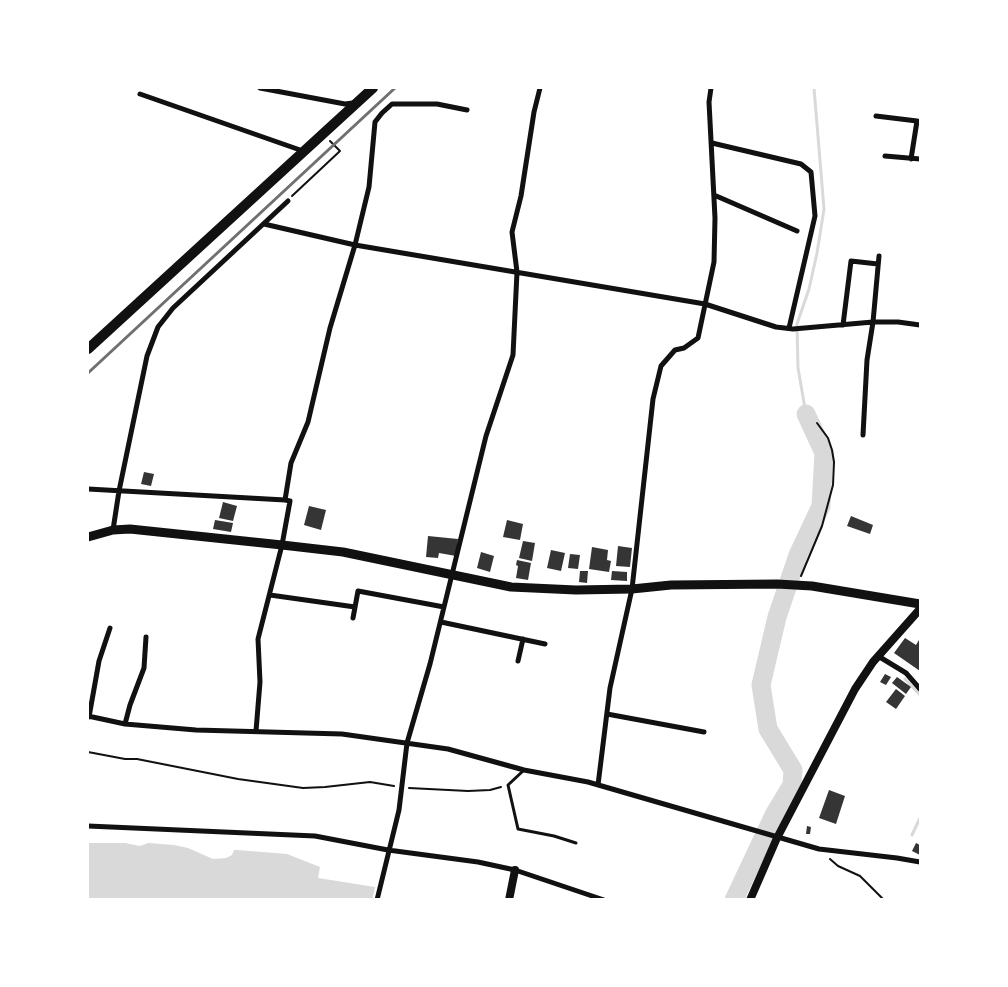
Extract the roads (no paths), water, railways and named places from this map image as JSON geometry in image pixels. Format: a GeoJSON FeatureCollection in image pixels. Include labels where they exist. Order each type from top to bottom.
{"type":"FeatureCollection","features":[{"type":"Feature","properties":{"kind":"highway"},"geometry":{"type":"LineString","coordinates":[[88,349],[373,88]]}},
{"type":"Feature","properties":{"kind":"main road"},"geometry":{"type":"LineString","coordinates":[[88,537],[113,530],[154,530],[282,544],[343,552],[510,587],[576,590],[632,589],[671,584],[777,584],[796,585],[920,604]]}},
{"type":"Feature","properties":{"kind":"street"},"geometry":{"type":"LineString","coordinates":[[260,88],[345,104],[356,103]]}},
{"type":"Feature","properties":{"kind":"street"},"geometry":{"type":"LineString","coordinates":[[377,900],[399,810],[407,744],[441,622],[486,436],[513,355],[517,272],[512,232],[521,196],[534,112],[540,88]]}},
{"type":"Feature","properties":{"kind":"street"},"geometry":{"type":"LineString","coordinates":[[598,785],[610,688],[632,589],[653,399],[661,366],[675,350],[684,348],[698,338],[714,262],[714,195],[709,102],[711,88]]}},
{"type":"Feature","properties":{"kind":"street"},"geometry":{"type":"LineString","coordinates":[[140,94],[304,152]]}},
{"type":"Feature","properties":{"kind":"street"},"geometry":{"type":"LineString","coordinates":[[285,500],[291,463],[308,422],[330,328],[355,245],[369,187],[375,122],[392,104],[437,104],[467,110]]}},
{"type":"Feature","properties":{"kind":"street"},"geometry":{"type":"LineString","coordinates":[[876,116],[917,121],[911,159]]}},
{"type":"Feature","properties":{"kind":"street"},"geometry":{"type":"LineString","coordinates":[[712,143],[801,164],[811,172],[815,216],[791,329]]}},
{"type":"Feature","properties":{"kind":"street"},"geometry":{"type":"LineString","coordinates":[[885,156],[920,159]]}},
{"type":"Feature","properties":{"kind":"street"},"geometry":{"type":"LineString","coordinates":[[714,195],[797,231]]}},
{"type":"Feature","properties":{"kind":"street"},"geometry":{"type":"LineString","coordinates":[[113,530],[119,491],[147,356],[158,327],[174,308],[288,201]]}},
{"type":"Feature","properties":{"kind":"street"},"geometry":{"type":"LineString","coordinates":[[264,224],[355,245],[705,304],[776,327],[791,329],[873,322],[898,322],[920,325]]}},
{"type":"Feature","properties":{"kind":"street"},"geometry":{"type":"LineString","coordinates":[[863,435],[866,370],[873,322],[879,256]]}},
{"type":"Feature","properties":{"kind":"street"},"geometry":{"type":"LineString","coordinates":[[843,325],[851,261],[878,264]]}},
{"type":"Feature","properties":{"kind":"street"},"geometry":{"type":"LineString","coordinates":[[88,489],[290,501],[282,544],[258,639],[260,682],[256,731]]}},
{"type":"Feature","properties":{"kind":"street"},"geometry":{"type":"LineString","coordinates":[[353,618],[358,591],[444,607]]}},
{"type":"Feature","properties":{"kind":"street"},"geometry":{"type":"LineString","coordinates":[[270,595],[356,607]]}},
{"type":"Feature","properties":{"kind":"street"},"geometry":{"type":"LineString","coordinates":[[750,900],[775,837],[855,689],[878,656],[920,609]]}},
{"type":"Feature","properties":{"kind":"street"},"geometry":{"type":"LineString","coordinates":[[441,622],[545,644]]}},
{"type":"Feature","properties":{"kind":"street"},"geometry":{"type":"LineString","coordinates":[[110,628],[99,662],[88,717],[125,724],[196,730],[342,734],[448,749],[524,770],[598,785],[820,849],[920,862]]}},
{"type":"Feature","properties":{"kind":"street"},"geometry":{"type":"LineString","coordinates":[[125,724],[144,668],[146,637]]}},
{"type":"Feature","properties":{"kind":"street"},"geometry":{"type":"LineString","coordinates":[[518,661],[523,639]]}},
{"type":"Feature","properties":{"kind":"street"},"geometry":{"type":"LineString","coordinates":[[878,656],[906,673],[920,689]]}},
{"type":"Feature","properties":{"kind":"street"},"geometry":{"type":"LineString","coordinates":[[607,714],[704,732]]}},
{"type":"Feature","properties":{"kind":"street"},"geometry":{"type":"LineString","coordinates":[[88,826],[315,836],[388,850],[478,862],[515,870],[604,900]]}},
{"type":"Feature","properties":{"kind":"street"},"geometry":{"type":"LineString","coordinates":[[509,900],[515,870]]}},
{"type":"Feature","properties":{"kind":"lane"},"geometry":{"type":"LineString","coordinates":[[524,770],[508,785],[518,829],[554,836],[576,843]]}},
{"type":"Feature","properties":{"kind":"waterway"},"geometry":{"type":"LineString","coordinates":[[806,414],[798,368],[797,324],[809,289],[824,209],[814,88]]}},
{"type":"Feature","properties":{"kind":"waterway"},"geometry":{"type":"LineString","coordinates":[[734,900],[774,815],[792,785],[793,770],[768,729],[761,685],[777,617],[798,555],[821,506],[824,453],[806,414]]}},
{"type":"Feature","properties":{"kind":"waterway"},"geometry":{"type":"LineString","coordinates":[[905,679],[920,695]]}},
{"type":"Feature","properties":{"kind":"waterway"},"geometry":{"type":"LineString","coordinates":[[912,835],[920,818]]}},
{"type":"Feature","properties":{"kind":"railway"},"geometry":{"type":"LineString","coordinates":[[88,373],[395,88]]}}]}
